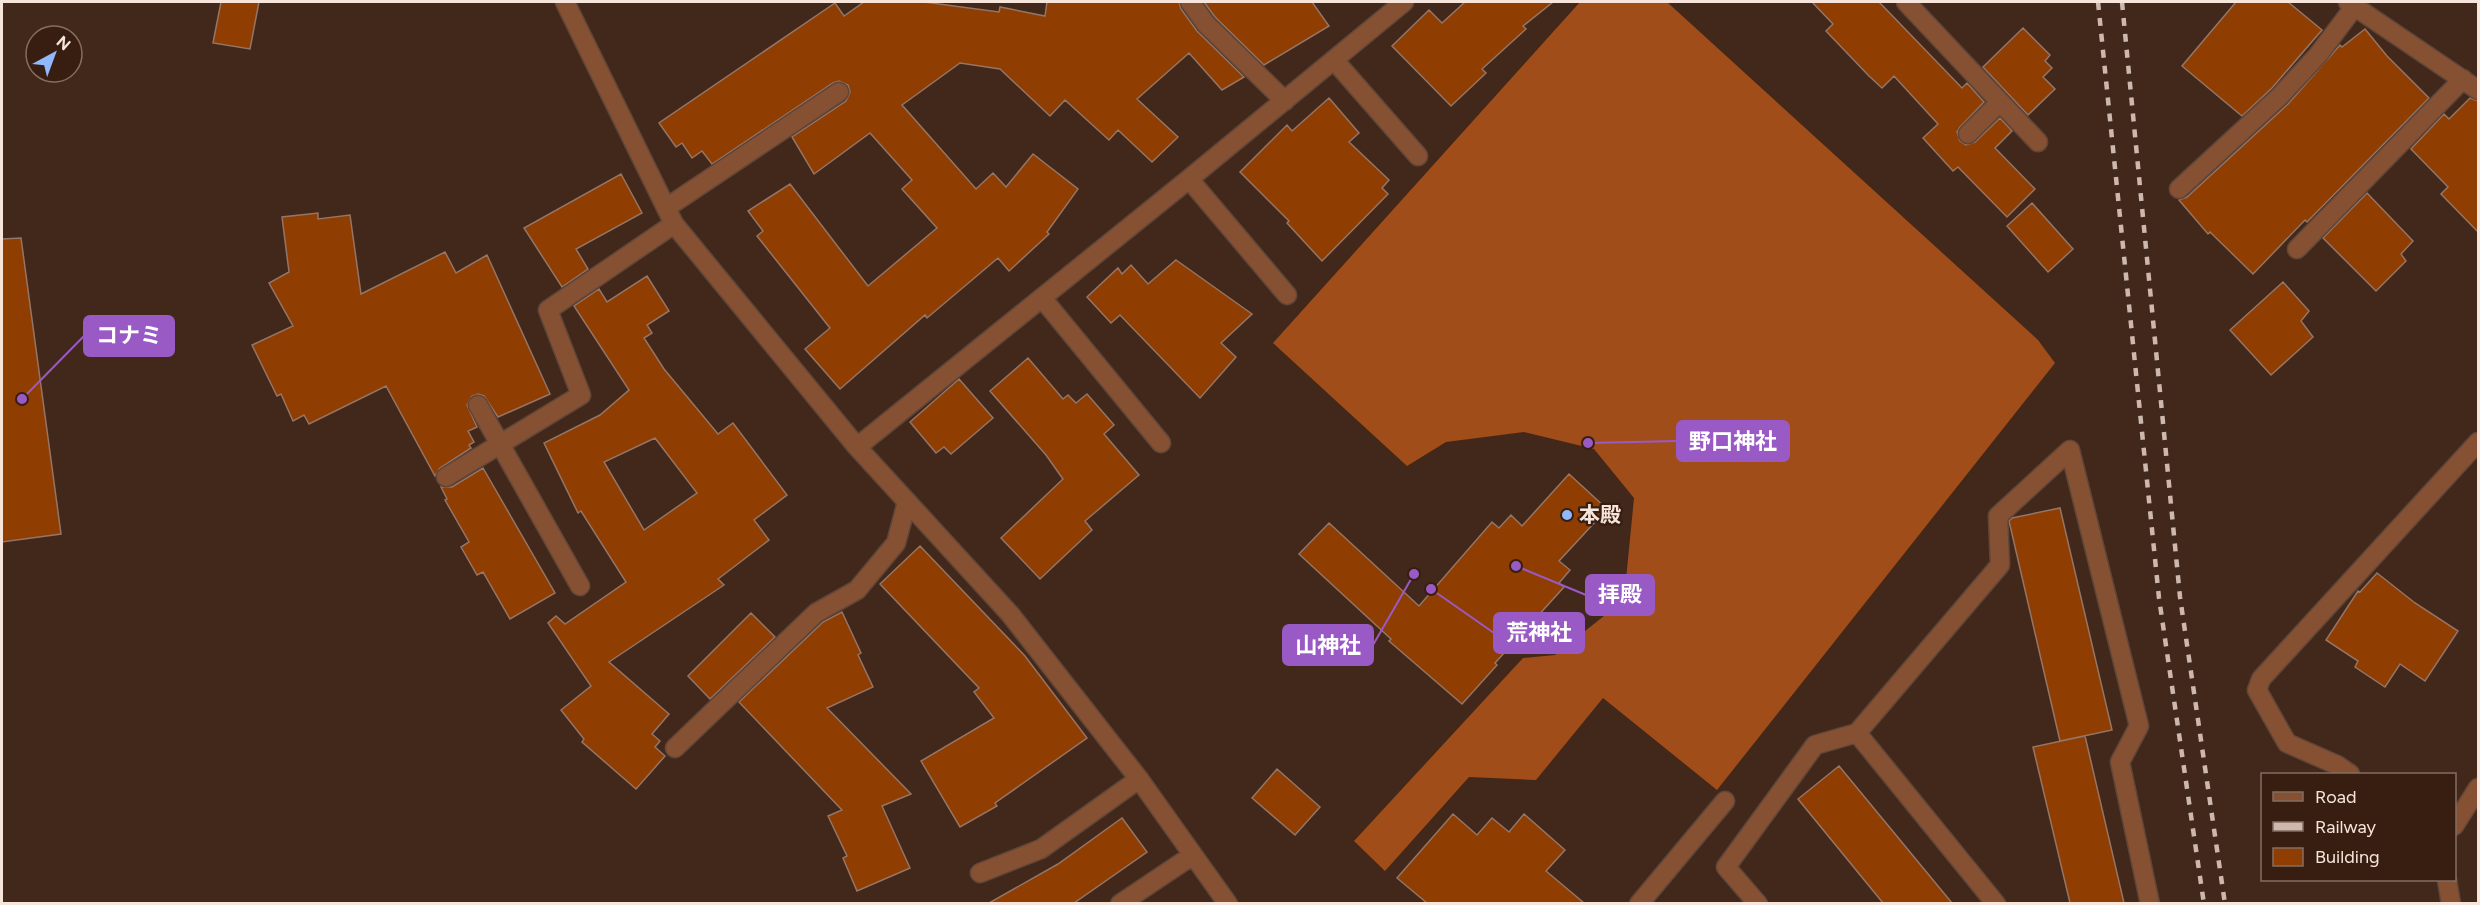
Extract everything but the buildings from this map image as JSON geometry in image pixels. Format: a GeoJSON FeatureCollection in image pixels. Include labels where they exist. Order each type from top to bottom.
{"type":"FeatureCollection","features":[{"type":"Feature","properties":{"kind":"street"},"geometry":{"type":"LineString","coordinates":[[565,2],[670,216],[857,447],[1010,614],[1139,779],[1228,903]]}},
{"type":"Feature","properties":{"kind":"street"},"geometry":{"type":"LineString","coordinates":[[1190,2],[1206,24],[1285,101]]}},
{"type":"Feature","properties":{"kind":"street"},"geometry":{"type":"LineString","coordinates":[[857,447],[1404,2]]}},
{"type":"Feature","properties":{"kind":"street"},"geometry":{"type":"LineString","coordinates":[[1906,2],[2038,142]]}},
{"type":"Feature","properties":{"kind":"street"},"geometry":{"type":"LineString","coordinates":[[2179,189],[2280,96],[2318,55],[2352,4],[2478,90]]}},
{"type":"Feature","properties":{"kind":"street"},"geometry":{"type":"LineString","coordinates":[[1334,60],[1418,156]]}},
{"type":"Feature","properties":{"kind":"street"},"geometry":{"type":"LineString","coordinates":[[2297,249],[2463,79]]}},
{"type":"Feature","properties":{"kind":"street"},"geometry":{"type":"LineString","coordinates":[[446,477],[581,395],[548,310],[670,216],[839,92]]}},
{"type":"Feature","properties":{"kind":"street"},"geometry":{"type":"LineString","coordinates":[[1968,134],[2000,102]]}},
{"type":"Feature","properties":{"kind":"street"},"geometry":{"type":"LineString","coordinates":[[1189,179],[1287,295]]}},
{"type":"Feature","properties":{"kind":"street"},"geometry":{"type":"LineString","coordinates":[[1042,298],[1161,443]]}},
{"type":"Feature","properties":{"kind":"street"},"geometry":{"type":"LineString","coordinates":[[478,405],[580,586]]}},
{"type":"Feature","properties":{"kind":"street"},"geometry":{"type":"LineString","coordinates":[[2349,773],[2337,765],[2287,743],[2257,690],[2260,679],[2478,442]]}},
{"type":"Feature","properties":{"kind":"street"},"geometry":{"type":"LineString","coordinates":[[1758,903],[1726,867],[1815,745],[1857,733],[2000,565],[1998,516],[2070,450],[2139,726],[2120,762],[2150,903]]}},
{"type":"Feature","properties":{"kind":"street"},"geometry":{"type":"LineString","coordinates":[[675,748],[816,613],[857,590],[896,543],[907,502]]}},
{"type":"Feature","properties":{"kind":"street"},"geometry":{"type":"LineString","coordinates":[[1857,733],[1996,903]]}},
{"type":"Feature","properties":{"kind":"street"},"geometry":{"type":"LineString","coordinates":[[980,873],[1041,849],[1139,779]]}},
{"type":"Feature","properties":{"kind":"street"},"geometry":{"type":"LineString","coordinates":[[2456,823],[2478,788]]}},
{"type":"Feature","properties":{"kind":"street"},"geometry":{"type":"LineString","coordinates":[[1639,903],[1725,801]]}},
{"type":"Feature","properties":{"kind":"street"},"geometry":{"type":"LineString","coordinates":[[1120,903],[1193,855]]}},
{"type":"Feature","properties":{"kind":"street"},"geometry":{"type":"LineString","coordinates":[[2447,881],[2451,903]]}},
{"type":"Feature","properties":{"kind":"shaded area"},"geometry":{"type":"Polygon","coordinates":[[[1580,2],[1667,2],[2038,340],[2055,363],[1717,790],[1603,698],[1536,780],[1469,777],[1385,871],[1354,841],[1523,658],[1555,655],[1624,600],[1634,498],[1594,449],[1524,432],[1446,442],[1407,466],[1273,343],[1580,2]]]}},
{"type":"Feature","properties":{"kind":"railway"},"geometry":{"type":"LineString","coordinates":[[2098,2],[2159,598],[2204,904]]}},
{"type":"Feature","properties":{"kind":"railway"},"geometry":{"type":"LineString","coordinates":[[2122,2],[2180,597],[2225,904]]}},
{"type":"Feature","properties":{"kind":"place","name":"コナミ"},"geometry":{"type":"Point","coordinates":[22,399]}},
{"type":"Feature","properties":{"kind":"place","name":"野口神社"},"geometry":{"type":"Point","coordinates":[1588,443]}},
{"type":"Feature","properties":{"kind":"place","name":"本殿"},"geometry":{"type":"Point","coordinates":[1567,515]}},
{"type":"Feature","properties":{"kind":"place","name":"拝殿"},"geometry":{"type":"Point","coordinates":[1516,566]}},
{"type":"Feature","properties":{"kind":"place","name":"山神社"},"geometry":{"type":"Point","coordinates":[1414,574]}},
{"type":"Feature","properties":{"kind":"place","name":"荒神社"},"geometry":{"type":"Point","coordinates":[1431,589]}}]}
